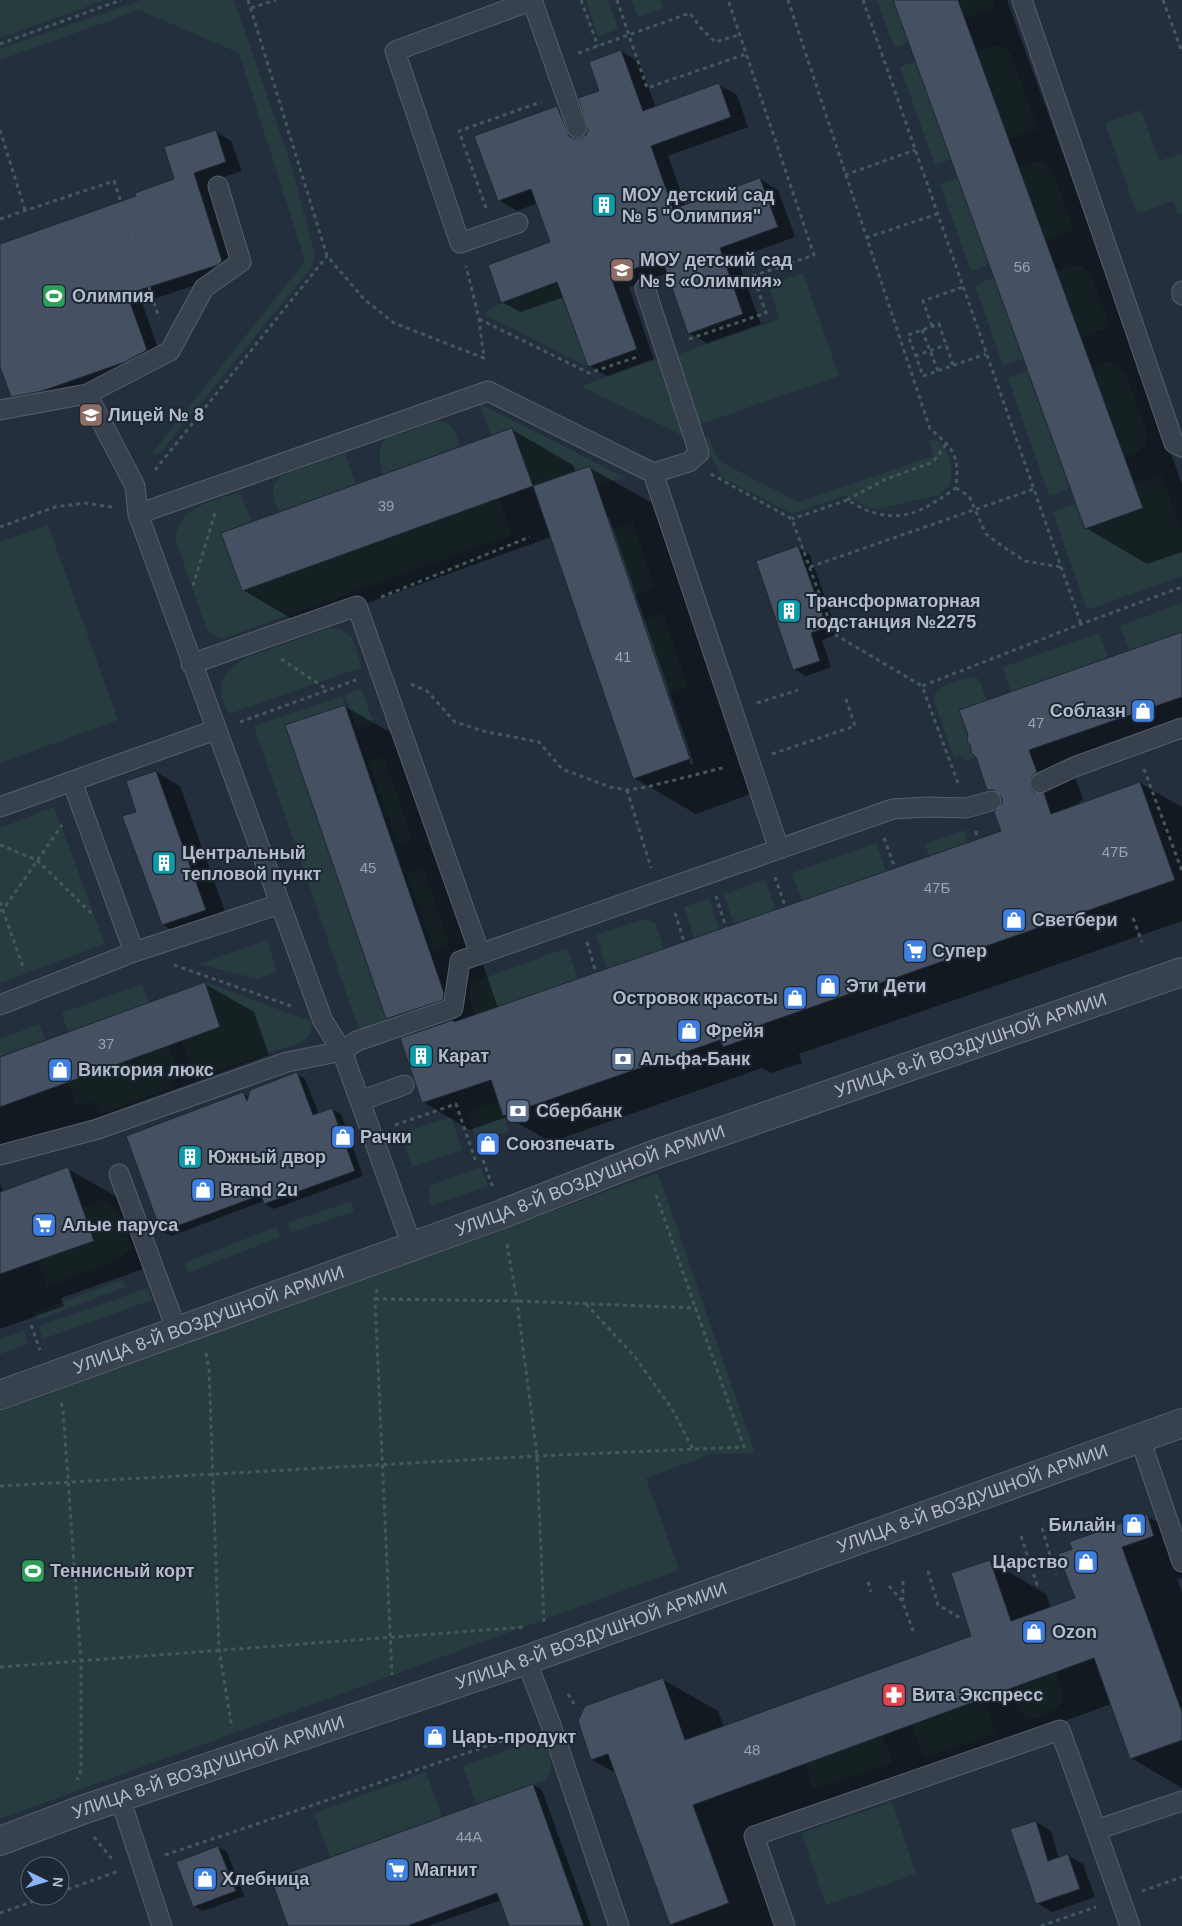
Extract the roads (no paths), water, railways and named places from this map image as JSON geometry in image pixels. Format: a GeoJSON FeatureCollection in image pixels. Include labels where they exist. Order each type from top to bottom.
{"type":"FeatureCollection","features":[{"type":"Feature","properties":{"kind":"street","name":"УЛИЦА 8-Й ВОЗДУШНОЙ АРМИИ"},"geometry":{"type":"LineString","coordinates":[[0,1395],[502,1214],[658,1153],[1182,972]]}},
{"type":"Feature","properties":{"kind":"street","name":"УЛИЦА 8-Й ВОЗДУШНОЙ АРМИИ"},"geometry":{"type":"LineString","coordinates":[[0,1841],[82,1810],[526,1660],[1182,1423]]}},
{"type":"Feature","properties":{"kind":"lane"},"geometry":{"type":"LineString","coordinates":[[518,223],[460,242],[395,51],[533,0],[577,128]]}},
{"type":"Feature","properties":{"kind":"lane"},"geometry":{"type":"LineString","coordinates":[[1026,1],[1174,443],[1182,447]]}},
{"type":"Feature","properties":{"kind":"lane"},"geometry":{"type":"LineString","coordinates":[[0,410],[87,394],[170,352],[204,288],[241,262],[218,186]]}},
{"type":"Feature","properties":{"kind":"lane"},"geometry":{"type":"LineString","coordinates":[[138,514],[488,391],[653,473],[689,462],[698,453],[645,288]]}},
{"type":"Feature","properties":{"kind":"lane"},"geometry":{"type":"LineString","coordinates":[[87,394],[135,486],[138,514],[215,730],[323,1021],[342,1051],[412,1246]]}},
{"type":"Feature","properties":{"kind":"lane"},"geometry":{"type":"LineString","coordinates":[[653,473],[779,849]]}},
{"type":"Feature","properties":{"kind":"lane"},"geometry":{"type":"LineString","coordinates":[[191,664],[357,606],[480,954]]}},
{"type":"Feature","properties":{"kind":"lane"},"geometry":{"type":"LineString","coordinates":[[1040,783],[1074,767],[1182,728]]}},
{"type":"Feature","properties":{"kind":"lane"},"geometry":{"type":"LineString","coordinates":[[0,807],[215,730]]}},
{"type":"Feature","properties":{"kind":"lane"},"geometry":{"type":"LineString","coordinates":[[72,781],[134,952]]}},
{"type":"Feature","properties":{"kind":"lane"},"geometry":{"type":"LineString","coordinates":[[0,1155],[98,1129],[288,1062],[342,1051],[357,1041],[452,1008],[460,962],[480,954],[893,810],[929,807],[966,808],[991,801]]}},
{"type":"Feature","properties":{"kind":"lane"},"geometry":{"type":"LineString","coordinates":[[0,1005],[134,952],[280,904]]}},
{"type":"Feature","properties":{"kind":"lane"},"geometry":{"type":"LineString","coordinates":[[360,1101],[404,1085]]}},
{"type":"Feature","properties":{"kind":"lane"},"geometry":{"type":"LineString","coordinates":[[119,1174],[177,1331]]}},
{"type":"Feature","properties":{"kind":"lane"},"geometry":{"type":"LineString","coordinates":[[1140,1439],[1182,1562]]}},
{"type":"Feature","properties":{"kind":"lane"},"geometry":{"type":"LineString","coordinates":[[526,1660],[551,1725],[619,1926]]}},
{"type":"Feature","properties":{"kind":"lane"},"geometry":{"type":"LineString","coordinates":[[786,1926],[754,1836],[1060,1730],[1130,1926]]}},
{"type":"Feature","properties":{"kind":"lane"},"geometry":{"type":"LineString","coordinates":[[120,1798],[162,1926]]}},
{"type":"Feature","properties":{"kind":"lane"},"geometry":{"type":"LineString","coordinates":[[1096,1830],[1182,1801]]}},
{"type":"Feature","properties":{"kind":"place","name":"МОУ детский сад № 5 \"Олимпия\""},"geometry":{"type":"Point","coordinates":[604,205]}},
{"type":"Feature","properties":{"kind":"place","name":"МОУ детский сад № 5 «Олимпия»"},"geometry":{"type":"Point","coordinates":[622,270]}},
{"type":"Feature","properties":{"kind":"place","name":"Олимпия"},"geometry":{"type":"Point","coordinates":[54,296]}},
{"type":"Feature","properties":{"kind":"place","name":"Лицей № 8"},"geometry":{"type":"Point","coordinates":[91,415]}},
{"type":"Feature","properties":{"kind":"place","name":"Трансформаторная подстанция №2275"},"geometry":{"type":"Point","coordinates":[789,611]}},
{"type":"Feature","properties":{"kind":"place","name":"Соблазн"},"geometry":{"type":"Point","coordinates":[1143,711]}},
{"type":"Feature","properties":{"kind":"place","name":"Центральный тепловой пункт"},"geometry":{"type":"Point","coordinates":[164,863]}},
{"type":"Feature","properties":{"kind":"place","name":"Светбери"},"geometry":{"type":"Point","coordinates":[1014,920]}},
{"type":"Feature","properties":{"kind":"place","name":"Супер"},"geometry":{"type":"Point","coordinates":[915,951]}},
{"type":"Feature","properties":{"kind":"place","name":"Эти Дети"},"geometry":{"type":"Point","coordinates":[828,986]}},
{"type":"Feature","properties":{"kind":"place","name":"Островок красоты"},"geometry":{"type":"Point","coordinates":[795,998]}},
{"type":"Feature","properties":{"kind":"place","name":"Фрейя"},"geometry":{"type":"Point","coordinates":[689,1031]}},
{"type":"Feature","properties":{"kind":"place","name":"Карат"},"geometry":{"type":"Point","coordinates":[421,1056]}},
{"type":"Feature","properties":{"kind":"place","name":"Альфа-Банк"},"geometry":{"type":"Point","coordinates":[623,1059]}},
{"type":"Feature","properties":{"kind":"place","name":"Виктория люкс"},"geometry":{"type":"Point","coordinates":[60,1070]}},
{"type":"Feature","properties":{"kind":"place","name":"Сбербанк"},"geometry":{"type":"Point","coordinates":[518,1111]}},
{"type":"Feature","properties":{"kind":"place","name":"Рачки"},"geometry":{"type":"Point","coordinates":[343,1137]}},
{"type":"Feature","properties":{"kind":"place","name":"Союзпечать"},"geometry":{"type":"Point","coordinates":[488,1144]}},
{"type":"Feature","properties":{"kind":"place","name":"Южный двор"},"geometry":{"type":"Point","coordinates":[190,1157]}},
{"type":"Feature","properties":{"kind":"place","name":"Brand 2u"},"geometry":{"type":"Point","coordinates":[203,1190]}},
{"type":"Feature","properties":{"kind":"place","name":"Алые паруса"},"geometry":{"type":"Point","coordinates":[44,1225]}},
{"type":"Feature","properties":{"kind":"place","name":"Билайн"},"geometry":{"type":"Point","coordinates":[1134,1525]}},
{"type":"Feature","properties":{"kind":"place","name":"Царство"},"geometry":{"type":"Point","coordinates":[1086,1562]}},
{"type":"Feature","properties":{"kind":"place","name":"Теннисный корт"},"geometry":{"type":"Point","coordinates":[33,1571]}},
{"type":"Feature","properties":{"kind":"place","name":"Ozon"},"geometry":{"type":"Point","coordinates":[1034,1632]}},
{"type":"Feature","properties":{"kind":"place","name":"Вита Экспресс"},"geometry":{"type":"Point","coordinates":[894,1695]}},
{"type":"Feature","properties":{"kind":"place","name":"Царь-продукт"},"geometry":{"type":"Point","coordinates":[435,1737]}},
{"type":"Feature","properties":{"kind":"place","name":"Магнит"},"geometry":{"type":"Point","coordinates":[397,1870]}},
{"type":"Feature","properties":{"kind":"place","name":"Хлебница"},"geometry":{"type":"Point","coordinates":[205,1879]}}]}
